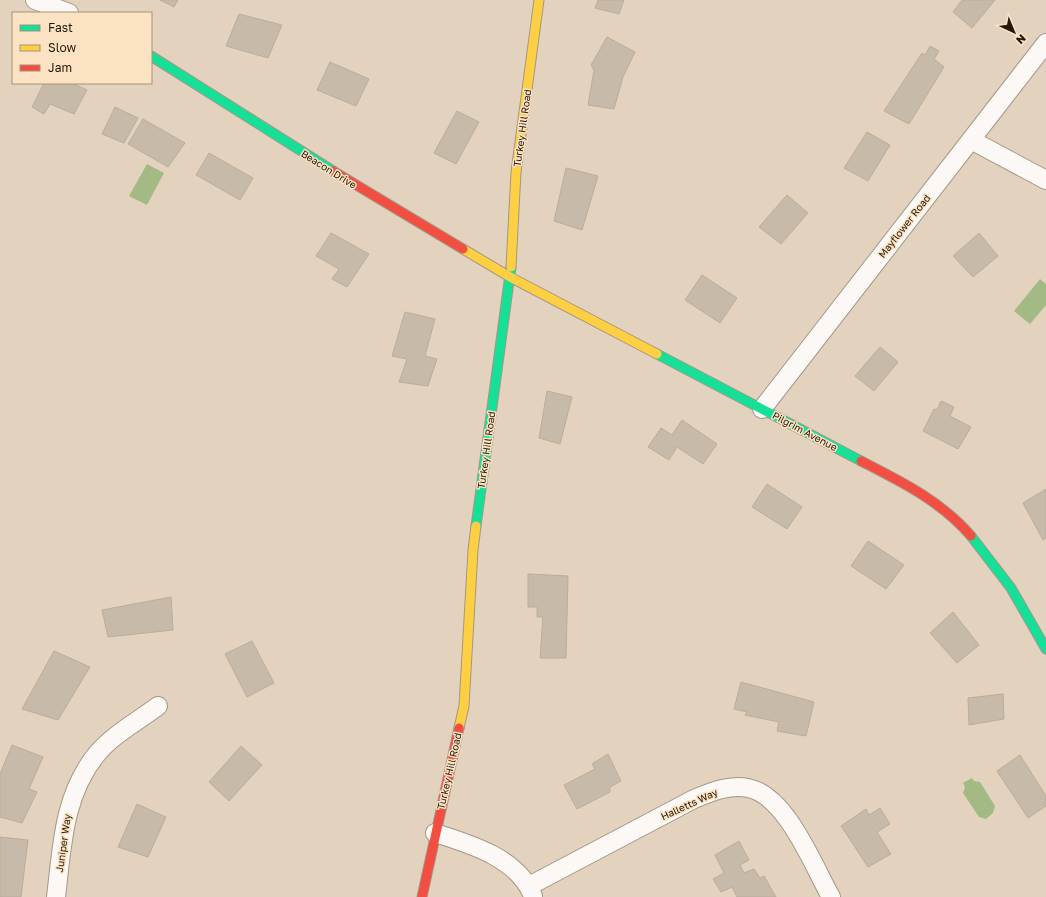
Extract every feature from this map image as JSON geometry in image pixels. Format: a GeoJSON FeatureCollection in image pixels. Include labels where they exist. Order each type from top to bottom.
{"type":"FeatureCollection","features":[{"type":"Feature","properties":{"kind":"street"},"geometry":{"type":"LineString","coordinates":[[35,0],[66,12]]}},
{"type":"Feature","properties":{"kind":"street","name":"Turkey Hill Road"},"geometry":{"type":"LineString","coordinates":[[422,897],[464,706],[473,550],[510,277],[516,172],[539,0]]}},
{"type":"Feature","properties":{"kind":"street","name":"Mayflower Road"},"geometry":{"type":"LineString","coordinates":[[762,409],[1046,43]]}},
{"type":"Feature","properties":{"kind":"street","name":"Beacon Drive"},"geometry":{"type":"LineString","coordinates":[[152,57],[377,199],[510,277]]}},
{"type":"Feature","properties":{"kind":"street"},"geometry":{"type":"LineString","coordinates":[[971,140],[1046,180]]}},
{"type":"Feature","properties":{"kind":"street","name":"Pilgrim Avenue"},"geometry":{"type":"LineString","coordinates":[[510,277],[876,468],[932,500],[970,535],[1002,576],[1030,618],[1046,648]]}},
{"type":"Feature","properties":{"kind":"street","name":"Juniper Way"},"geometry":{"type":"LineString","coordinates":[[56,897],[64,827],[69,806],[86,770],[97,754],[117,736],[158,706]]}},
{"type":"Feature","properties":{"kind":"street","name":"Halletts Way"},"geometry":{"type":"LineString","coordinates":[[531,892],[694,799],[723,789],[747,788],[762,792],[782,810],[831,897]]}},
{"type":"Feature","properties":{"kind":"street"},"geometry":{"type":"LineString","coordinates":[[435,834],[468,843],[495,855],[531,892]]}},
{"type":"Feature","properties":{"kind":"shaded area"},"geometry":{"type":"Polygon","coordinates":[[[147,164],[164,173],[147,205],[129,196],[147,164]]]}},
{"type":"Feature","properties":{"kind":"shaded area"},"geometry":{"type":"Polygon","coordinates":[[[1040,279],[1046,284],[1046,305],[1030,324],[1014,311],[1040,279]]]}},
{"type":"Feature","properties":{"kind":"shaded area"},"geometry":{"type":"Polygon","coordinates":[[[972,778],[974,781],[980,782],[995,806],[993,813],[986,819],[979,817],[963,793],[965,787],[963,783],[972,778]]]}},
{"type":"Feature","properties":{"kind":"building"},"geometry":{"type":"Polygon","coordinates":[[[160,0],[178,0],[174,7],[160,0]]]}},
{"type":"Feature","properties":{"kind":"building"},"geometry":{"type":"Polygon","coordinates":[[[598,0],[624,0],[619,14],[595,8],[598,0]]]}},
{"type":"Feature","properties":{"kind":"building"},"geometry":{"type":"Polygon","coordinates":[[[962,0],[995,0],[972,28],[953,12],[962,0]]]}},
{"type":"Feature","properties":{"kind":"building"},"geometry":{"type":"Polygon","coordinates":[[[239,14],[282,25],[268,58],[226,46],[239,14]]]}},
{"type":"Feature","properties":{"kind":"building"},"geometry":{"type":"Polygon","coordinates":[[[607,37],[635,52],[623,77],[614,109],[588,105],[594,70],[591,65],[607,37]]]}},
{"type":"Feature","properties":{"kind":"building"},"geometry":{"type":"Polygon","coordinates":[[[930,46],[939,51],[934,59],[944,67],[909,124],[884,111],[922,53],[925,55],[930,46]]]}},
{"type":"Feature","properties":{"kind":"building"},"geometry":{"type":"Polygon","coordinates":[[[330,62],[369,79],[356,106],[317,90],[330,62]]]}},
{"type":"Feature","properties":{"kind":"building"},"geometry":{"type":"Polygon","coordinates":[[[44,84],[74,84],[87,90],[74,114],[50,104],[44,114],[32,107],[44,84]]]}},
{"type":"Feature","properties":{"kind":"building"},"geometry":{"type":"Polygon","coordinates":[[[115,107],[138,118],[124,143],[102,134],[115,107]]]}},
{"type":"Feature","properties":{"kind":"building"},"geometry":{"type":"Polygon","coordinates":[[[457,111],[479,122],[456,164],[434,153],[457,111]]]}},
{"type":"Feature","properties":{"kind":"building"},"geometry":{"type":"Polygon","coordinates":[[[143,119],[185,143],[168,167],[128,144],[143,119]]]}},
{"type":"Feature","properties":{"kind":"building"},"geometry":{"type":"Polygon","coordinates":[[[867,132],[890,145],[868,181],[844,168],[867,132]]]}},
{"type":"Feature","properties":{"kind":"building"},"geometry":{"type":"Polygon","coordinates":[[[209,153],[253,178],[240,200],[196,175],[209,153]]]}},
{"type":"Feature","properties":{"kind":"building"},"geometry":{"type":"Polygon","coordinates":[[[566,168],[598,176],[582,230],[554,221],[566,168]]]}},
{"type":"Feature","properties":{"kind":"building"},"geometry":{"type":"Polygon","coordinates":[[[787,195],[808,213],[781,244],[759,227],[787,195]]]}},
{"type":"Feature","properties":{"kind":"building"},"geometry":{"type":"Polygon","coordinates":[[[331,233],[369,254],[347,287],[332,279],[339,269],[316,256],[331,233]]]}},
{"type":"Feature","properties":{"kind":"building"},"geometry":{"type":"Polygon","coordinates":[[[979,233],[998,256],[973,277],[953,256],[979,233]]]}},
{"type":"Feature","properties":{"kind":"building"},"geometry":{"type":"Polygon","coordinates":[[[702,275],[737,298],[720,323],[685,300],[702,275]]]}},
{"type":"Feature","properties":{"kind":"building"},"geometry":{"type":"Polygon","coordinates":[[[405,312],[435,319],[425,356],[437,359],[428,386],[399,382],[407,359],[392,356],[405,312]]]}},
{"type":"Feature","properties":{"kind":"building"},"geometry":{"type":"Polygon","coordinates":[[[880,347],[898,362],[874,391],[855,376],[880,347]]]}},
{"type":"Feature","properties":{"kind":"building"},"geometry":{"type":"Polygon","coordinates":[[[547,391],[572,397],[560,444],[539,438],[547,391]]]}},
{"type":"Feature","properties":{"kind":"building"},"geometry":{"type":"Polygon","coordinates":[[[941,401],[954,407],[950,416],[971,427],[958,449],[923,431],[934,409],[937,410],[941,401]]]}},
{"type":"Feature","properties":{"kind":"building"},"geometry":{"type":"Polygon","coordinates":[[[682,420],[717,444],[703,464],[677,447],[669,460],[648,447],[661,428],[672,435],[682,420]]]}},
{"type":"Feature","properties":{"kind":"building"},"geometry":{"type":"Polygon","coordinates":[[[767,484],[802,507],[787,529],[752,507],[767,484]]]}},
{"type":"Feature","properties":{"kind":"building"},"geometry":{"type":"Polygon","coordinates":[[[1046,489],[1046,538],[1043,540],[1023,503],[1046,489]]]}},
{"type":"Feature","properties":{"kind":"building"},"geometry":{"type":"Polygon","coordinates":[[[868,541],[904,565],[886,589],[851,566],[868,541]]]}},
{"type":"Feature","properties":{"kind":"building"},"geometry":{"type":"Polygon","coordinates":[[[528,574],[568,576],[566,658],[540,658],[543,617],[537,617],[537,607],[528,607],[528,574]]]}},
{"type":"Feature","properties":{"kind":"building"},"geometry":{"type":"Polygon","coordinates":[[[171,597],[173,630],[108,637],[102,610],[171,597]]]}},
{"type":"Feature","properties":{"kind":"building"},"geometry":{"type":"Polygon","coordinates":[[[953,612],[979,645],[957,663],[930,633],[953,612]]]}},
{"type":"Feature","properties":{"kind":"building"},"geometry":{"type":"Polygon","coordinates":[[[252,641],[274,683],[247,697],[225,654],[252,641]]]}},
{"type":"Feature","properties":{"kind":"building"},"geometry":{"type":"Polygon","coordinates":[[[54,651],[90,667],[58,720],[22,709],[54,651]]]}},
{"type":"Feature","properties":{"kind":"building"},"geometry":{"type":"Polygon","coordinates":[[[741,682],[814,702],[806,736],[777,731],[779,722],[745,715],[747,712],[734,709],[741,682]]]}},
{"type":"Feature","properties":{"kind":"building"},"geometry":{"type":"Polygon","coordinates":[[[1003,694],[1004,719],[969,725],[968,698],[1003,694]]]}},
{"type":"Feature","properties":{"kind":"building"},"geometry":{"type":"Polygon","coordinates":[[[12,745],[43,757],[29,789],[37,792],[22,823],[0,817],[0,774],[12,745]]]}},
{"type":"Feature","properties":{"kind":"building"},"geometry":{"type":"Polygon","coordinates":[[[241,746],[262,765],[229,801],[209,782],[241,746]]]}},
{"type":"Feature","properties":{"kind":"building"},"geometry":{"type":"Polygon","coordinates":[[[608,754],[621,781],[610,787],[610,792],[577,809],[564,785],[595,769],[592,764],[608,754]]]}},
{"type":"Feature","properties":{"kind":"building"},"geometry":{"type":"Polygon","coordinates":[[[1020,755],[1046,796],[1046,806],[1028,818],[997,771],[1020,755]]]}},
{"type":"Feature","properties":{"kind":"building"},"geometry":{"type":"Polygon","coordinates":[[[137,804],[166,817],[148,857],[118,847],[137,804]]]}},
{"type":"Feature","properties":{"kind":"building"},"geometry":{"type":"Polygon","coordinates":[[[880,808],[890,824],[877,832],[891,854],[868,867],[841,826],[866,809],[869,815],[880,808]]]}},
{"type":"Feature","properties":{"kind":"building"},"geometry":{"type":"Polygon","coordinates":[[[0,837],[28,840],[21,897],[0,897],[0,837]]]}},
{"type":"Feature","properties":{"kind":"building"},"geometry":{"type":"Polygon","coordinates":[[[739,841],[749,860],[740,865],[744,873],[754,869],[760,878],[764,876],[776,897],[737,897],[732,887],[721,892],[713,879],[724,873],[715,855],[739,841]]]}},
{"type":"Feature","properties":{"kind":"traffic: fast"},"geometry":{"type":"LineString","coordinates":[[152,57],[333,171]]}},
{"type":"Feature","properties":{"kind":"traffic: fast"},"geometry":{"type":"LineString","coordinates":[[476,526],[511,267]]}},
{"type":"Feature","properties":{"kind":"traffic: fast"},"geometry":{"type":"LineString","coordinates":[[657,354],[861,461]]}},
{"type":"Feature","properties":{"kind":"traffic: fast"},"geometry":{"type":"LineString","coordinates":[[971,536],[1011,588],[1046,649]]}},
{"type":"Feature","properties":{"kind":"traffic: slow"},"geometry":{"type":"LineString","coordinates":[[511,267],[516,172],[539,0]]}},
{"type":"Feature","properties":{"kind":"traffic: slow"},"geometry":{"type":"LineString","coordinates":[[463,249],[510,277],[657,354]]}},
{"type":"Feature","properties":{"kind":"traffic: slow"},"geometry":{"type":"LineString","coordinates":[[459,728],[464,706],[473,550],[476,526]]}},
{"type":"Feature","properties":{"kind":"traffic: jam"},"geometry":{"type":"LineString","coordinates":[[333,171],[463,249]]}},
{"type":"Feature","properties":{"kind":"traffic: jam"},"geometry":{"type":"LineString","coordinates":[[861,461],[934,502],[947,512],[971,536]]}},
{"type":"Feature","properties":{"kind":"traffic: jam"},"geometry":{"type":"LineString","coordinates":[[422,897],[459,728]]}}]}
